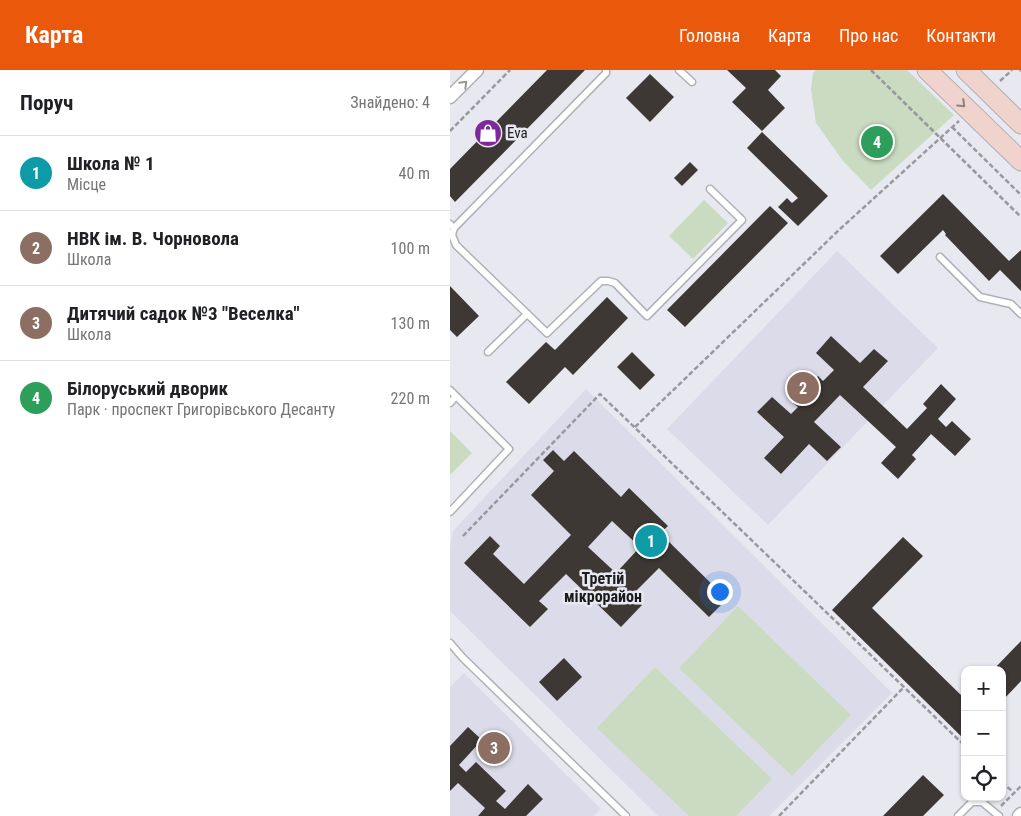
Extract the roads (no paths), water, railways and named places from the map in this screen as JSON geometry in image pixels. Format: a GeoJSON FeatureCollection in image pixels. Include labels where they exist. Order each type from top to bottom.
{"type":"FeatureCollection","features":[{"type":"Feature","properties":{"kind":"street"},"geometry":{"type":"LineString","coordinates":[[450,97],[477,70]]}},
{"type":"Feature","properties":{"kind":"street"},"geometry":{"type":"LineString","coordinates":[[928,70],[1019,157]]}},
{"type":"Feature","properties":{"kind":"street"},"geometry":{"type":"LineString","coordinates":[[966,70],[1021,124]]}},
{"type":"Feature","properties":{"kind":"lane"},"geometry":{"type":"LineString","coordinates":[[606,70],[606,73],[452,226],[452,235],[456,245],[547,333],[601,281],[615,283],[647,316],[742,220],[710,189]]}},
{"type":"Feature","properties":{"kind":"lane"},"geometry":{"type":"LineString","coordinates":[[679,70],[692,82]]}},
{"type":"Feature","properties":{"kind":"lane"},"geometry":{"type":"LineString","coordinates":[[940,257],[980,297],[1011,304],[1021,314]]}},
{"type":"Feature","properties":{"kind":"lane"},"geometry":{"type":"LineString","coordinates":[[488,352],[527,314]]}},
{"type":"Feature","properties":{"kind":"lane"},"geometry":{"type":"LineString","coordinates":[[450,390],[508,449],[450,512]]}},
{"type":"Feature","properties":{"kind":"lane"},"geometry":{"type":"LineString","coordinates":[[450,402],[456,396]]}},
{"type":"Feature","properties":{"kind":"lane"},"geometry":{"type":"LineString","coordinates":[[450,643],[463,658],[626,816]]}},
{"type":"Feature","properties":{"kind":"lane"},"geometry":{"type":"LineString","coordinates":[[958,816],[972,802],[982,802],[997,814]]}},
{"type":"Feature","properties":{"kind":"place","name":"Eva"},"geometry":{"type":"Point","coordinates":[488,133]}},
{"type":"Feature","properties":{"kind":"place","name":"Білоруський дворик"},"geometry":{"type":"Point","coordinates":[877,142]}},
{"type":"Feature","properties":{"kind":"place","name":"НВК ім. В. Чорновола"},"geometry":{"type":"Point","coordinates":[803,388]}},
{"type":"Feature","properties":{"kind":"place","name":"Школа № 1"},"geometry":{"type":"Point","coordinates":[651,541]}},
{"type":"Feature","properties":{"kind":"place","name":"Дитячий садок №3 \"Веселка\""},"geometry":{"type":"Point","coordinates":[494,748]}},
{"type":"Feature","properties":{"kind":"district","name":"Третій мікрорайон"},"geometry":{"type":"Point","coordinates":[603,587]}}]}
